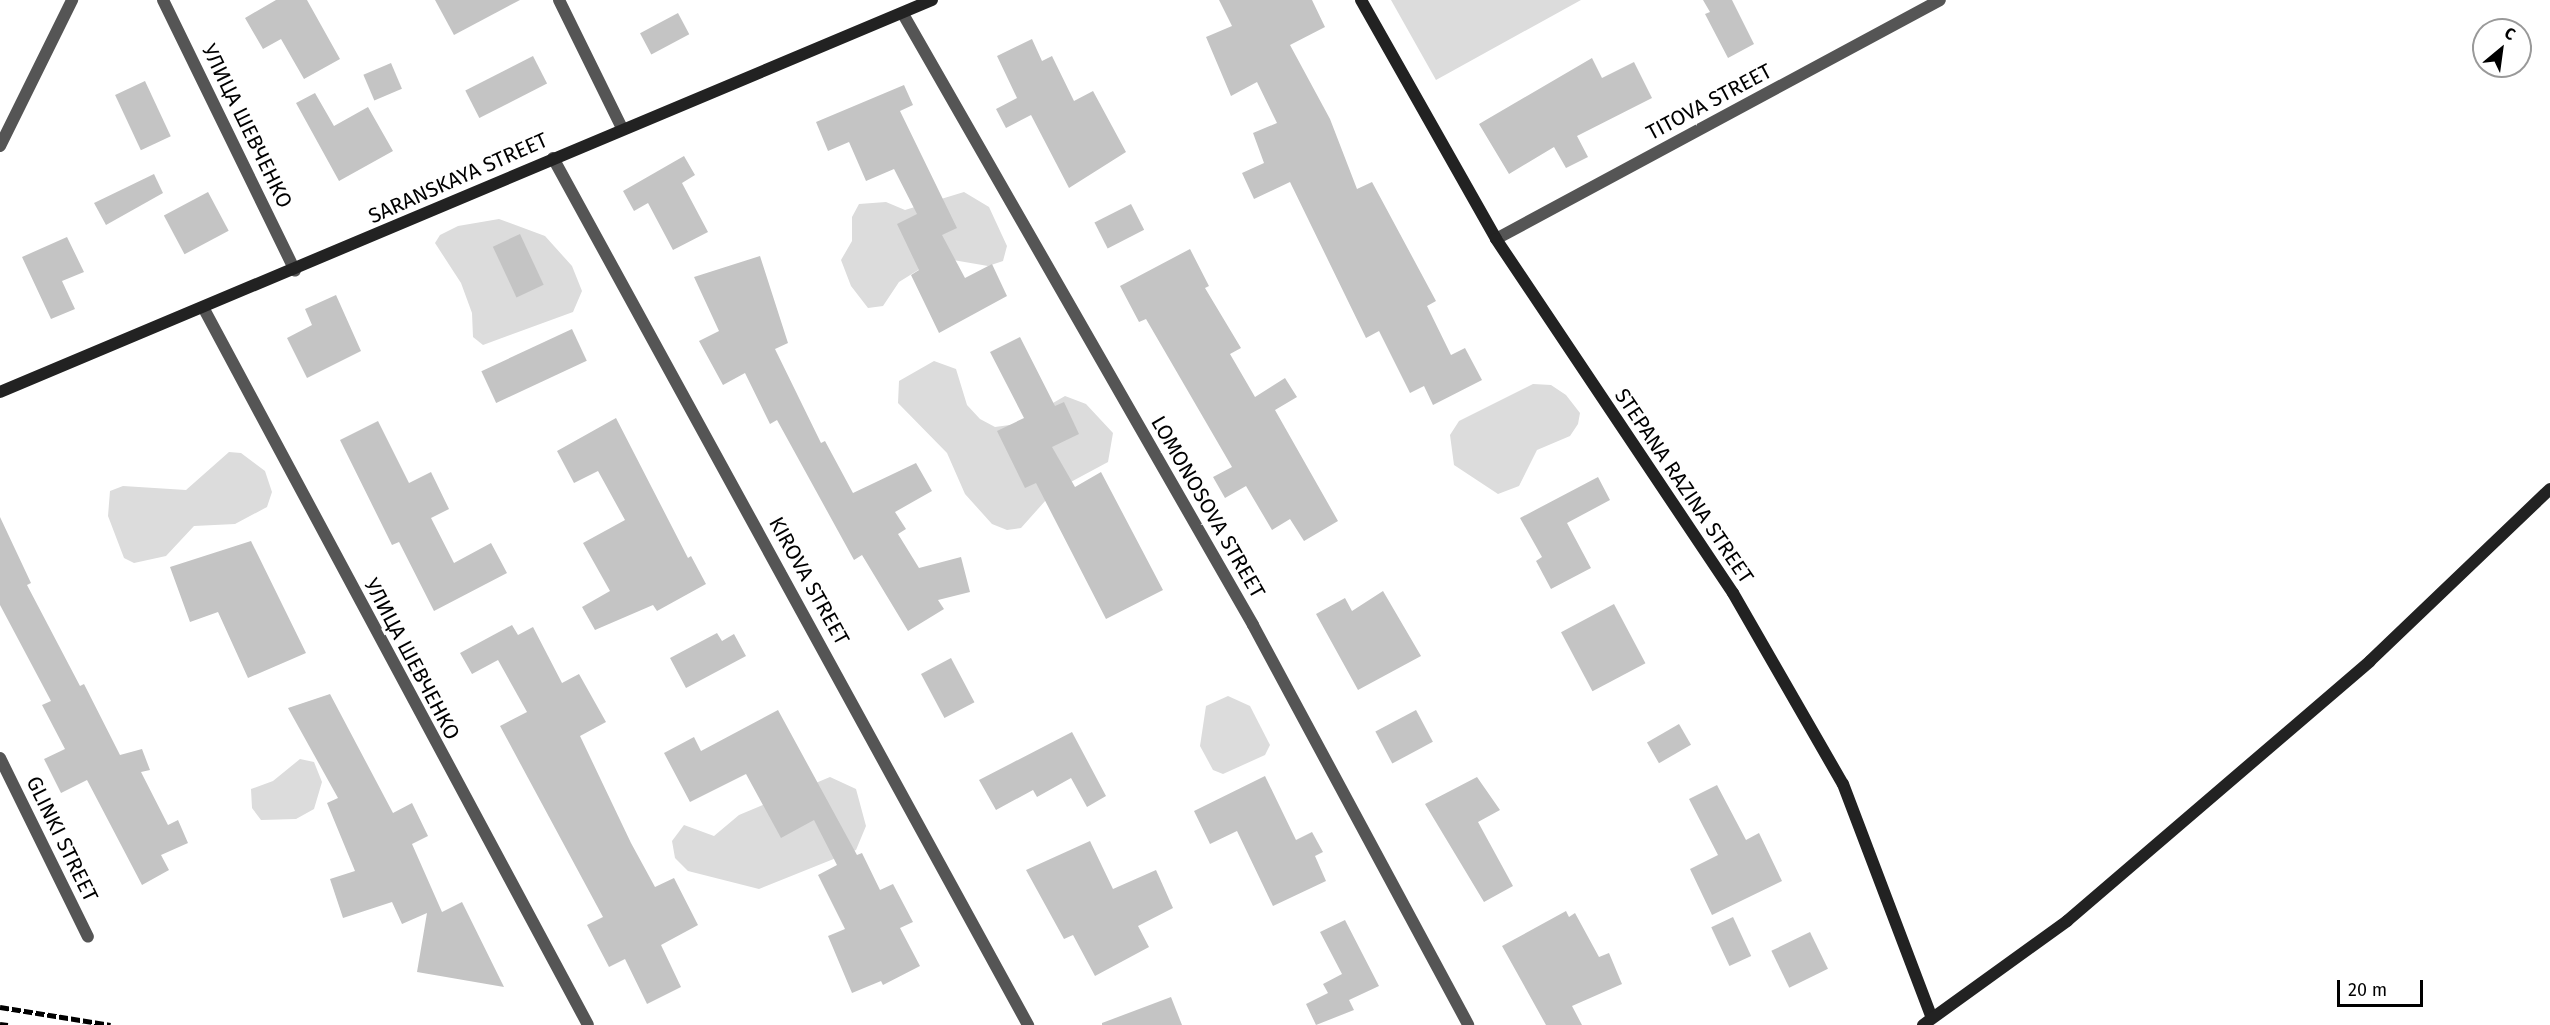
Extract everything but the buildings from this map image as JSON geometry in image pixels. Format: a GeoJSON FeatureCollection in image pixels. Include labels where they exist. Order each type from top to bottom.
{"type":"FeatureCollection","features":[{"type":"Feature","properties":{"kind":"street"},"geometry":{"type":"LineString","coordinates":[[0,146],[72,0]]}},
{"type":"Feature","properties":{"kind":"street","name":"УЛИЦА ШЕВЧЕНКО"},"geometry":{"type":"LineString","coordinates":[[163,0],[295,271]]}},
{"type":"Feature","properties":{"kind":"street"},"geometry":{"type":"LineString","coordinates":[[559,0],[622,128]]}},
{"type":"Feature","properties":{"kind":"street","name":"SARANSKAYA STREET"},"geometry":{"type":"LineString","coordinates":[[0,392],[295,271],[622,128],[903,14],[932,0]]}},
{"type":"Feature","properties":{"kind":"street","name":"STEPANA RAZINA STREET"},"geometry":{"type":"LineString","coordinates":[[1361,0],[1496,239],[1733,593],[1843,784],[1927,1020]]}},
{"type":"Feature","properties":{"kind":"street","name":"TITOVA STREET"},"geometry":{"type":"LineString","coordinates":[[1496,239],[1940,0]]}},
{"type":"Feature","properties":{"kind":"street","name":"LOMONOSOVA STREET"},"geometry":{"type":"LineString","coordinates":[[903,14],[1253,625],[1468,1025]]}},
{"type":"Feature","properties":{"kind":"street","name":"KIROVA STREET"},"geometry":{"type":"LineString","coordinates":[[553,158],[1028,1025]]}},
{"type":"Feature","properties":{"kind":"street","name":"УЛИЦА ШЕВЧЕНКО"},"geometry":{"type":"LineString","coordinates":[[204,309],[588,1025]]}},
{"type":"Feature","properties":{"kind":"street"},"geometry":{"type":"LineString","coordinates":[[1927,1020],[2067,921],[2370,661],[2550,489]]}},
{"type":"Feature","properties":{"kind":"street","name":"GLINKI STREET"},"geometry":{"type":"LineString","coordinates":[[0,758],[88,938]]}},
{"type":"Feature","properties":{"kind":"shaded area"},"geometry":{"type":"Polygon","coordinates":[[[1391,0],[1581,0],[1436,80],[1391,0]]]}},
{"type":"Feature","properties":{"kind":"shaded area"},"geometry":{"type":"Polygon","coordinates":[[[964,192],[989,207],[1007,246],[1003,261],[988,266],[953,260],[923,267],[899,282],[883,306],[868,308],[851,286],[841,260],[852,241],[852,217],[859,204],[886,202],[905,210],[964,192]]]}},
{"type":"Feature","properties":{"kind":"shaded area"},"geometry":{"type":"Polygon","coordinates":[[[499,219],[545,236],[572,266],[582,291],[573,312],[483,345],[473,337],[472,313],[461,283],[435,243],[440,235],[458,226],[499,219]]]}},
{"type":"Feature","properties":{"kind":"shaded area"},"geometry":{"type":"Polygon","coordinates":[[[934,361],[956,369],[967,405],[980,419],[995,427],[1017,424],[1065,396],[1086,404],[1113,433],[1108,462],[1054,491],[1021,528],[1007,530],[992,524],[965,494],[947,453],[898,403],[899,381],[934,361]]]}},
{"type":"Feature","properties":{"kind":"shaded area"},"geometry":{"type":"Polygon","coordinates":[[[1533,384],[1551,385],[1566,395],[1580,413],[1578,424],[1570,436],[1537,450],[1519,486],[1498,494],[1454,465],[1450,435],[1459,421],[1533,384]]]}},
{"type":"Feature","properties":{"kind":"shaded area"},"geometry":{"type":"Polygon","coordinates":[[[229,452],[241,453],[265,471],[272,492],[267,507],[235,524],[194,526],[166,556],[134,563],[124,558],[108,516],[110,491],[123,486],[186,490],[229,452]]]}},
{"type":"Feature","properties":{"kind":"shaded area"},"geometry":{"type":"Polygon","coordinates":[[[1228,696],[1250,706],[1270,745],[1265,755],[1223,774],[1213,770],[1200,746],[1206,706],[1228,696]]]}},
{"type":"Feature","properties":{"kind":"shaded area"},"geometry":{"type":"Polygon","coordinates":[[[300,759],[314,762],[322,782],[314,809],[296,819],[261,820],[252,808],[251,789],[273,781],[300,759]]]}},
{"type":"Feature","properties":{"kind":"shaded area"},"geometry":{"type":"Polygon","coordinates":[[[830,777],[856,789],[866,826],[856,850],[759,889],[688,871],[675,858],[672,841],[684,825],[714,836],[739,815],[830,777]]]}},
{"type":"Feature","properties":{"kind":"railway"},"geometry":{"type":"LineString","coordinates":[[0,1007],[111,1025]]}},
{"type":"Feature","properties":{"kind":"railway"},"geometry":{"type":"LineString","coordinates":[[0,1024],[8,1025]]}}]}
